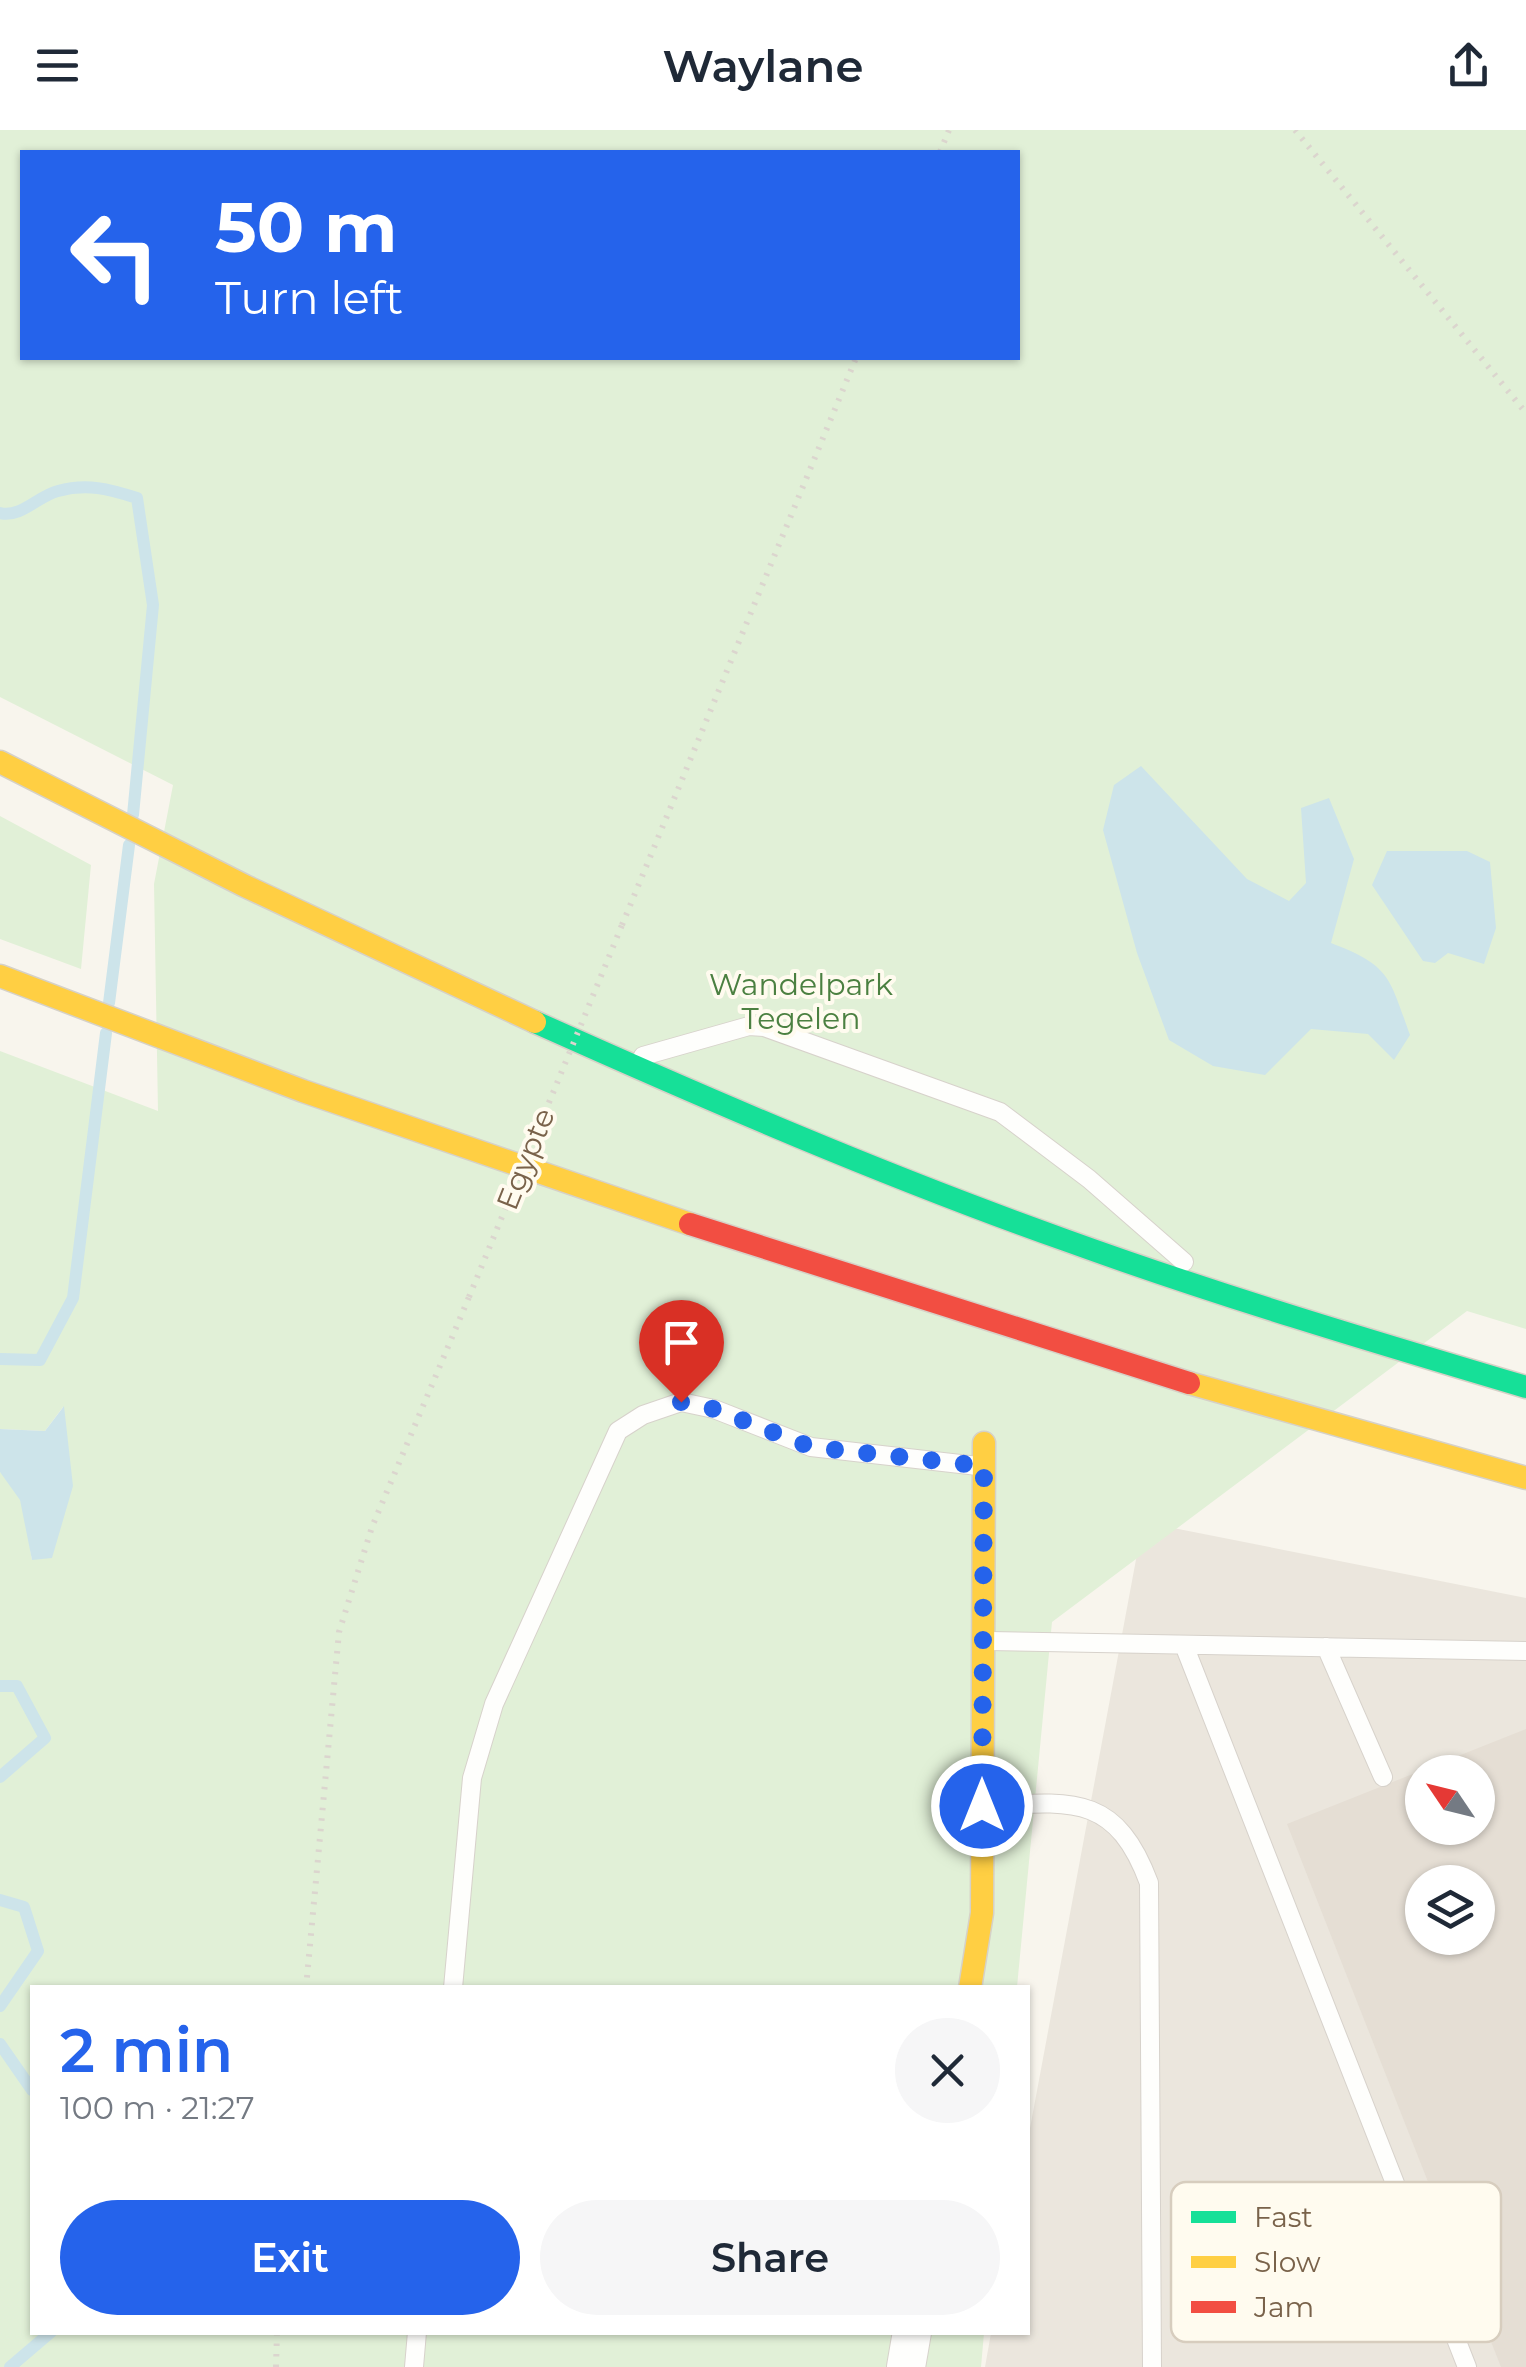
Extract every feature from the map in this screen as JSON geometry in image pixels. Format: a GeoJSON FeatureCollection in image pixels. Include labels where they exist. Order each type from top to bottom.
{"type":"FeatureCollection","features":[{"type":"Feature","properties":{"kind":"main road"},"geometry":{"type":"LineString","coordinates":[[0,762],[274,901],[623,1061],[1000,1216],[1216,1290],[1526,1387]]}},
{"type":"Feature","properties":{"kind":"main road"},"geometry":{"type":"LineString","coordinates":[[0,976],[300,1091],[978,1318],[1338,1429],[1526,1478]]}},
{"type":"Feature","properties":{"kind":"main road"},"geometry":{"type":"LineString","coordinates":[[970,1985],[982,1913],[984,1455]]}},
{"type":"Feature","properties":{"kind":"street"},"geometry":{"type":"LineString","coordinates":[[906,2367],[911,2335]]}},
{"type":"Feature","properties":{"kind":"lane"},"geometry":{"type":"LineString","coordinates":[[623,1061],[749,1026],[764,1027],[1000,1112],[1089,1179],[1216,1290]]}},
{"type":"Feature","properties":{"kind":"lane"},"geometry":{"type":"LineString","coordinates":[[453,1985],[472,1778],[488,1723],[618,1431],[643,1414],[681,1402],[714,1409],[811,1447],[984,1455]]}},
{"type":"Feature","properties":{"kind":"lane"},"geometry":{"type":"LineString","coordinates":[[983,1640],[1526,1651]]}},
{"type":"Feature","properties":{"kind":"lane"},"geometry":{"type":"LineString","coordinates":[[1184,1645],[1395,2182]]}},
{"type":"Feature","properties":{"kind":"lane"},"geometry":{"type":"LineString","coordinates":[[1326,1647],[1383,1777]]}},
{"type":"Feature","properties":{"kind":"lane"},"geometry":{"type":"LineString","coordinates":[[982,1806],[1072,1804],[1108,1818],[1135,1845],[1149,1882],[1152,2367]]}},
{"type":"Feature","properties":{"kind":"lane"},"geometry":{"type":"LineString","coordinates":[[414,2367],[417,2335]]}},
{"type":"Feature","properties":{"kind":"lane"},"geometry":{"type":"LineString","coordinates":[[1458,2342],[1468,2367]]}},
{"type":"Feature","properties":{"kind":"path"},"geometry":{"type":"LineString","coordinates":[[1295,130],[1526,413]]}},
{"type":"Feature","properties":{"kind":"path","name":"Egypte"},"geometry":{"type":"LineString","coordinates":[[306,1985],[339,1632],[372,1526],[855,360]]}},
{"type":"Feature","properties":{"kind":"path"},"geometry":{"type":"LineString","coordinates":[[276,2335],[276,2367]]}},
{"type":"Feature","properties":{"kind":"shaded area"},"geometry":{"type":"Polygon","coordinates":[[[1143,1522],[1526,1598],[1526,2367],[985,2367],[991,2335],[1030,2335],[1030,2128],[1143,1522]]]}},
{"type":"Feature","properties":{"kind":"green space","name":"Wandelpark Tegelen"},"geometry":{"type":"Polygon","coordinates":[[[0,130],[1526,130],[1526,1329],[1467,1311],[1052,1622],[1017,1985],[30,1985],[30,2335],[984,2335],[981,2367],[0,2367],[0,1472],[9,1479],[20,1499],[32,1560],[63,1407],[45,1431],[0,1429],[0,1051],[158,1111],[154,884],[173,785],[0,697],[0,130]]]}},
{"type":"Feature","properties":{"kind":"green space"},"geometry":{"type":"Polygon","coordinates":[[[0,816],[91,865],[81,969],[0,939],[0,816]]]}},
{"type":"Feature","properties":{"kind":"water"},"geometry":{"type":"Polygon","coordinates":[[[1141,766],[1247,879],[1289,901],[1306,883],[1301,808],[1329,798],[1354,859],[1331,943],[1366,959],[1392,986],[1410,1035],[1394,1060],[1368,1034],[1311,1029],[1265,1075],[1213,1066],[1169,1040],[1137,953],[1103,830],[1114,785],[1141,766]]]}},
{"type":"Feature","properties":{"kind":"water"},"geometry":{"type":"Polygon","coordinates":[[[1387,851],[1467,851],[1490,862],[1496,928],[1484,964],[1448,953],[1435,963],[1423,961],[1372,885],[1387,851]]]}},
{"type":"Feature","properties":{"kind":"water"},"geometry":{"type":"Polygon","coordinates":[[[64,1406],[73,1486],[52,1558],[32,1560],[20,1500],[0,1472],[0,1429],[45,1431],[64,1406]]]}},
{"type":"Feature","properties":{"kind":"building"},"geometry":{"type":"Polygon","coordinates":[[[1526,1729],[1526,2367],[1501,2367],[1491,2342],[1501,2342],[1501,2182],[1428,2182],[1287,1824],[1405,1777],[1405,1845],[1495,1845],[1495,1755],[1461,1755],[1526,1729]]]}},
{"type":"Feature","properties":{"kind":"waterway"},"geometry":{"type":"LineString","coordinates":[[0,513],[22,510],[51,494],[79,487],[137,498],[153,605],[133,815]]}},
{"type":"Feature","properties":{"kind":"waterway"},"geometry":{"type":"LineString","coordinates":[[109,1003],[129,845]]}},
{"type":"Feature","properties":{"kind":"waterway"},"geometry":{"type":"LineString","coordinates":[[0,1359],[40,1360],[73,1298],[106,1033]]}},
{"type":"Feature","properties":{"kind":"waterway"},"geometry":{"type":"LineString","coordinates":[[0,1686],[17,1686],[45,1738],[0,1777]]}},
{"type":"Feature","properties":{"kind":"waterway"},"geometry":{"type":"LineString","coordinates":[[0,1900],[24,1907],[38,1951],[0,2006]]}},
{"type":"Feature","properties":{"kind":"waterway"},"geometry":{"type":"LineString","coordinates":[[0,2044],[30,2087]]}},
{"type":"Feature","properties":{"kind":"waterway"},"geometry":{"type":"LineString","coordinates":[[10,2367],[47,2335]]}},
{"type":"Feature","properties":{"kind":"traffic: fast"},"geometry":{"type":"LineString","coordinates":[[535,1022],[798,1136],[998,1215],[1237,1299],[1526,1387]]}},
{"type":"Feature","properties":{"kind":"traffic: slow"},"geometry":{"type":"LineString","coordinates":[[0,762],[245,886],[535,1022]]}},
{"type":"Feature","properties":{"kind":"traffic: slow"},"geometry":{"type":"LineString","coordinates":[[0,976],[303,1091],[690,1224]]}},
{"type":"Feature","properties":{"kind":"traffic: slow"},"geometry":{"type":"LineString","coordinates":[[1189,1383],[1526,1478]]}},
{"type":"Feature","properties":{"kind":"traffic: slow"},"geometry":{"type":"LineString","coordinates":[[970,1985],[982,1913],[984,1443]]}},
{"type":"Feature","properties":{"kind":"traffic: jam"},"geometry":{"type":"LineString","coordinates":[[690,1224],[1189,1383]]}},
{"type":"Feature","properties":{"kind":"route"},"geometry":{"type":"LineString","coordinates":[[681,1402],[714,1409],[811,1447],[984,1466],[982,1806]]}}]}
